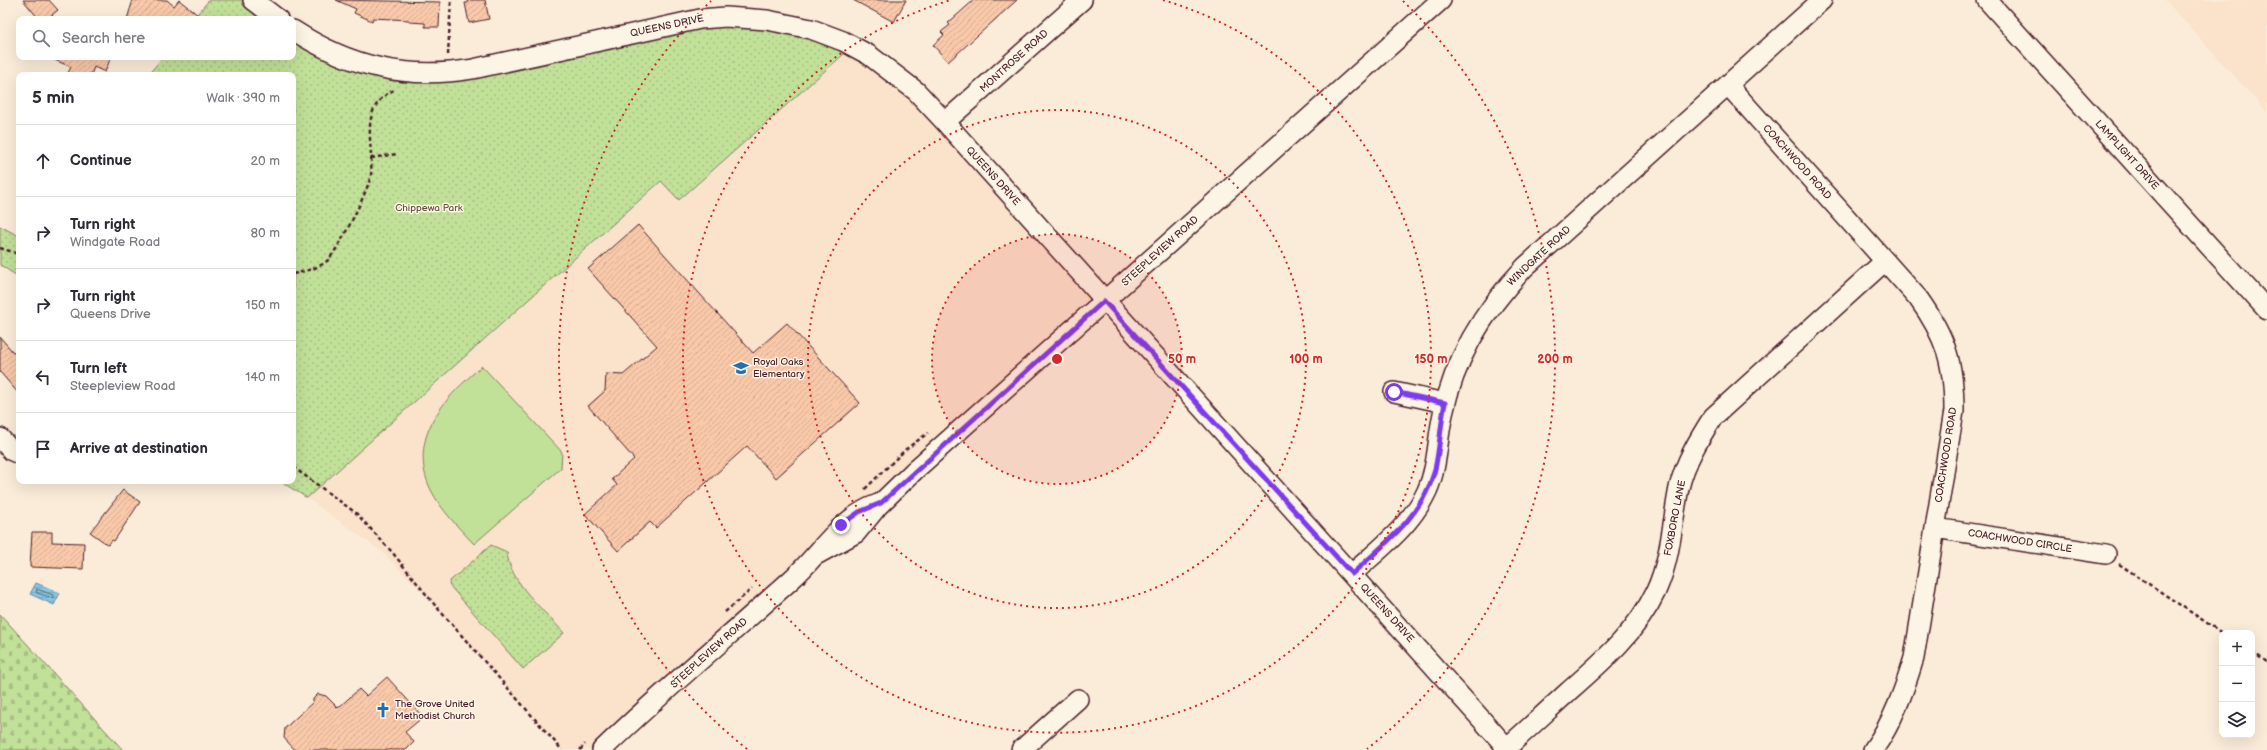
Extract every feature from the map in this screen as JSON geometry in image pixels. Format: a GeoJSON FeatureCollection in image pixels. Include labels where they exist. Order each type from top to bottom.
{"type":"FeatureCollection","features":[{"type":"Feature","properties":{"kind":"street"},"geometry":{"type":"LineString","coordinates":[[253,0],[274,16]]}},
{"type":"Feature","properties":{"kind":"street","name":"MONTROSE ROAD"},"geometry":{"type":"LineString","coordinates":[[945,122],[1082,0]]}},
{"type":"Feature","properties":{"kind":"street","name":"STEEPLEVIEW ROAD"},"geometry":{"type":"LineString","coordinates":[[602,750],[816,555],[851,537],[881,503],[1104,301],[1441,0]]}},
{"type":"Feature","properties":{"kind":"street","name":"WINDGATE ROAD"},"geometry":{"type":"LineString","coordinates":[[1352,574],[1405,525],[1427,491],[1434,473],[1445,403],[1461,357],[1490,307],[1507,286],[1525,267],[1822,0]]}},
{"type":"Feature","properties":{"kind":"street","name":"LAMPLIGHT DRIVE"},"geometry":{"type":"LineString","coordinates":[[1987,0],[2267,310]]}},
{"type":"Feature","properties":{"kind":"street","name":"QUEENS DRIVE"},"geometry":{"type":"LineString","coordinates":[[296,32],[315,44],[363,64],[406,72],[447,72],[473,69],[700,19],[726,17],[767,20],[816,31],[869,55],[906,83],[945,122],[1104,301],[1352,574],[1506,749]]}},
{"type":"Feature","properties":{"kind":"street","name":"COACHWOOD ROAD"},"geometry":{"type":"LineString","coordinates":[[1728,85],[1918,298],[1930,315],[1949,355],[1954,383],[1954,411],[1914,658],[1908,680],[1895,714],[1873,750]]}},
{"type":"Feature","properties":{"kind":"street","name":"FOXBORO LANE"},"geometry":{"type":"LineString","coordinates":[[1506,749],[1601,663],[1626,638],[1644,612],[1656,592],[1671,547],[1679,488],[1687,465],[1698,440],[1713,417],[1885,261]]}},
{"type":"Feature","properties":{"kind":"street"},"geometry":{"type":"LineString","coordinates":[[1394,392],[1445,403]]}},
{"type":"Feature","properties":{"kind":"street"},"geometry":{"type":"LineString","coordinates":[[0,438],[12,451],[16,453]]}},
{"type":"Feature","properties":{"kind":"street","name":"COACHWOOD CIRCLE"},"geometry":{"type":"LineString","coordinates":[[1935,528],[2106,554]]}},
{"type":"Feature","properties":{"kind":"street"},"geometry":{"type":"LineString","coordinates":[[1021,750],[1078,699]]}},
{"type":"Feature","properties":{"kind":"path"},"geometry":{"type":"LineString","coordinates":[[447,72],[451,0]]}},
{"type":"Feature","properties":{"kind":"path"},"geometry":{"type":"LineString","coordinates":[[296,273],[318,267],[328,260],[336,248],[367,191],[371,176],[369,124],[372,112],[380,100],[390,92],[401,87]]}},
{"type":"Feature","properties":{"kind":"path"},"geometry":{"type":"LineString","coordinates":[[371,158],[397,154]]}},
{"type":"Feature","properties":{"kind":"path"},"geometry":{"type":"LineString","coordinates":[[0,248],[16,253]]}},
{"type":"Feature","properties":{"kind":"path"},"geometry":{"type":"LineString","coordinates":[[296,469],[356,513],[392,552],[434,604],[562,750]]}},
{"type":"Feature","properties":{"kind":"path"},"geometry":{"type":"LineString","coordinates":[[2106,554],[2219,631]]}},
{"type":"Feature","properties":{"kind":"path"},"geometry":{"type":"LineString","coordinates":[[726,612],[749,591]]}},
{"type":"Feature","properties":{"kind":"path"},"geometry":{"type":"LineString","coordinates":[[2255,654],[2267,662]]}},
{"type":"Feature","properties":{"kind":"shaded area"},"geometry":{"type":"Polygon","coordinates":[[[2165,0],[2267,0],[2267,112],[2165,0]]]}},
{"type":"Feature","properties":{"kind":"shaded area","name":"Royal Oaks Elementary"},"geometry":{"type":"Polygon","coordinates":[[[853,46],[869,55],[1104,301],[602,750],[562,750],[434,604],[381,551],[307,498],[662,181],[679,200],[853,46]]]}},
{"type":"Feature","properties":{"kind":"green space"},"geometry":{"type":"Polygon","coordinates":[[[209,0],[253,0],[274,16],[196,16],[209,0]]]}},
{"type":"Feature","properties":{"kind":"green space","name":"Chippewa Park"},"geometry":{"type":"Polygon","coordinates":[[[708,18],[853,46],[679,200],[661,181],[307,498],[285,484],[296,484],[296,72],[150,72],[160,60],[296,60],[296,31],[406,72],[708,18]]]}},
{"type":"Feature","properties":{"kind":"green space"},"geometry":{"type":"Polygon","coordinates":[[[0,226],[16,234],[16,275],[0,265],[0,226]]]}},
{"type":"Feature","properties":{"kind":"green space"},"geometry":{"type":"Polygon","coordinates":[[[482,366],[562,452],[561,468],[474,544],[440,505],[431,490],[424,471],[423,453],[426,436],[433,420],[443,405],[468,378],[482,366]]]}},
{"type":"Feature","properties":{"kind":"green space"},"geometry":{"type":"Polygon","coordinates":[[[491,545],[507,552],[509,563],[521,585],[529,596],[564,633],[523,669],[449,585],[450,581],[491,545]]]}},
{"type":"Feature","properties":{"kind":"green space"},"geometry":{"type":"Polygon","coordinates":[[[0,614],[123,750],[0,750],[0,614]]]}},
{"type":"Feature","properties":{"kind":"water"},"geometry":{"type":"Polygon","coordinates":[[[36,583],[60,593],[54,605],[30,594],[36,583]]]}},
{"type":"Feature","properties":{"kind":"building"},"geometry":{"type":"Polygon","coordinates":[[[23,0],[49,0],[58,10],[51,16],[36,16],[23,0]]]}},
{"type":"Feature","properties":{"kind":"building"},"geometry":{"type":"Polygon","coordinates":[[[133,0],[167,0],[174,6],[179,0],[199,16],[128,16],[133,0]]]}},
{"type":"Feature","properties":{"kind":"building"},"geometry":{"type":"Polygon","coordinates":[[[336,0],[440,2],[439,27],[425,27],[425,23],[409,22],[409,20],[373,18],[372,21],[354,13],[356,9],[336,0]]]}},
{"type":"Feature","properties":{"kind":"building"},"geometry":{"type":"Polygon","coordinates":[[[467,0],[485,0],[489,19],[469,23],[465,3],[468,3],[467,0]]]}},
{"type":"Feature","properties":{"kind":"building"},"geometry":{"type":"Polygon","coordinates":[[[853,0],[906,0],[894,22],[853,0]]]}},
{"type":"Feature","properties":{"kind":"building"},"geometry":{"type":"Polygon","coordinates":[[[974,0],[1017,0],[948,62],[933,45],[944,35],[941,32],[950,25],[948,23],[974,0]]]}},
{"type":"Feature","properties":{"kind":"building"},"geometry":{"type":"Polygon","coordinates":[[[55,60],[110,60],[105,72],[94,67],[92,72],[68,72],[71,67],[55,60]]]}},
{"type":"Feature","properties":{"kind":"building","name":"Royal Oaks Elementary"},"geometry":{"type":"Polygon","coordinates":[[[638,225],[753,353],[787,323],[860,403],[776,478],[747,446],[656,528],[650,522],[618,551],[585,514],[617,485],[612,479],[634,459],[588,406],[605,391],[606,374],[623,375],[657,346],[588,269],[638,225]]]}},
{"type":"Feature","properties":{"kind":"building"},"geometry":{"type":"Polygon","coordinates":[[[0,337],[16,356],[16,391],[0,372],[0,337]]]}},
{"type":"Feature","properties":{"kind":"building"},"geometry":{"type":"Polygon","coordinates":[[[123,490],[140,502],[114,541],[112,540],[108,545],[90,532],[123,490]]]}},
{"type":"Feature","properties":{"kind":"building"},"geometry":{"type":"Polygon","coordinates":[[[32,532],[52,532],[52,542],[84,543],[83,569],[30,567],[32,532]]]}},
{"type":"Feature","properties":{"kind":"building","name":"The Grove United Methodist Church"},"geometry":{"type":"Polygon","coordinates":[[[387,677],[423,717],[405,732],[414,742],[406,750],[295,750],[284,738],[285,728],[313,702],[313,699],[318,694],[326,696],[338,708],[359,689],[366,696],[387,677]]]}},
{"type":"Feature","properties":{"kind":"place","name":"Royal Oaks Elementary"},"geometry":{"type":"Point","coordinates":[741,368]}},
{"type":"Feature","properties":{"kind":"place","name":"The Grove United Methodist Church"},"geometry":{"type":"Point","coordinates":[383,710]}},
{"type":"Feature","properties":{"kind":"route"},"geometry":{"type":"LineString","coordinates":[[841,525],[864,509],[881,503],[915,470],[1104,301],[1352,574],[1405,525],[1417,509],[1427,491],[1434,473],[1440,427],[1445,403],[1394,392]]}}]}
